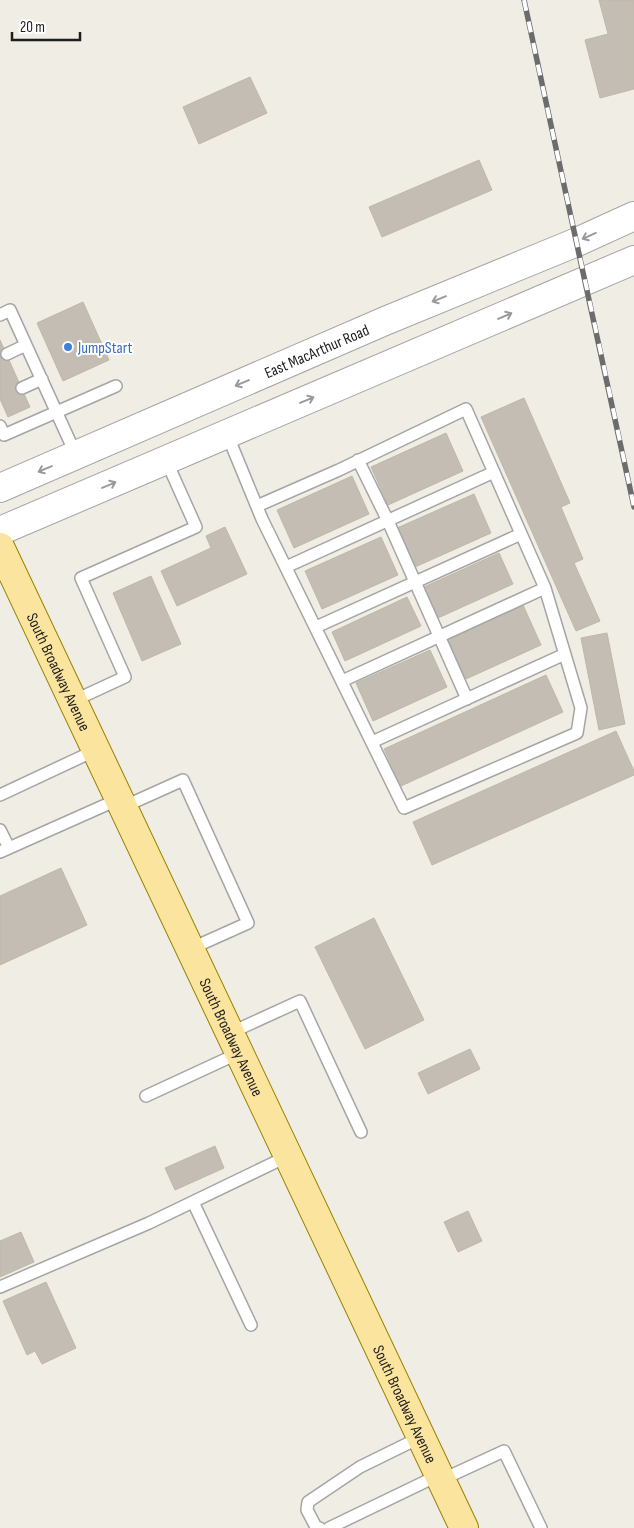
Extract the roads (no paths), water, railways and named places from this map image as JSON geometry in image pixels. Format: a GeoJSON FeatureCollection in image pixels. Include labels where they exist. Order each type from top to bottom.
{"type":"FeatureCollection","features":[{"type":"Feature","properties":{"kind":"main road","name":"South Broadway Avenue"},"geometry":{"type":"LineString","coordinates":[[0,547],[462,1527]]}},
{"type":"Feature","properties":{"kind":"street","name":"East MacArthur Road"},"geometry":{"type":"LineString","coordinates":[[0,488],[385,321],[577,242],[634,216]]}},
{"type":"Feature","properties":{"kind":"street"},"geometry":{"type":"LineString","coordinates":[[0,531],[634,260]]}},
{"type":"Feature","properties":{"kind":"lane"},"geometry":{"type":"LineString","coordinates":[[0,315],[10,310],[76,455]]}},
{"type":"Feature","properties":{"kind":"lane"},"geometry":{"type":"LineString","coordinates":[[6,354],[26,345]]}},
{"type":"Feature","properties":{"kind":"lane"},"geometry":{"type":"LineString","coordinates":[[22,388],[42,379]]}},
{"type":"Feature","properties":{"kind":"lane"},"geometry":{"type":"LineString","coordinates":[[0,426],[4,435],[116,386]]}},
{"type":"Feature","properties":{"kind":"lane"},"geometry":{"type":"LineString","coordinates":[[228,434],[257,506],[404,808],[577,733],[581,708],[545,588],[466,409],[257,506]]}},
{"type":"Feature","properties":{"kind":"lane"},"geometry":{"type":"LineString","coordinates":[[73,700],[125,677],[81,578],[196,527],[166,460]]}},
{"type":"Feature","properties":{"kind":"lane"},"geometry":{"type":"LineString","coordinates":[[358,460],[388,521],[467,699]]}},
{"type":"Feature","properties":{"kind":"lane"},"geometry":{"type":"LineString","coordinates":[[286,567],[494,472]]}},
{"type":"Feature","properties":{"kind":"lane"},"geometry":{"type":"LineString","coordinates":[[316,627],[522,534]]}},
{"type":"Feature","properties":{"kind":"lane"},"geometry":{"type":"LineString","coordinates":[[342,681],[545,588]]}},
{"type":"Feature","properties":{"kind":"lane"},"geometry":{"type":"LineString","coordinates":[[372,742],[565,654]]}},
{"type":"Feature","properties":{"kind":"lane"},"geometry":{"type":"LineString","coordinates":[[0,796],[96,750]]}},
{"type":"Feature","properties":{"kind":"lane"},"geometry":{"type":"LineString","coordinates":[[0,830],[4,850],[183,780],[248,922],[190,949]]}},
{"type":"Feature","properties":{"kind":"lane"},"geometry":{"type":"LineString","coordinates":[[146,1096],[235,1043],[300,1001],[361,1132]]}},
{"type":"Feature","properties":{"kind":"lane"},"geometry":{"type":"LineString","coordinates":[[0,1287],[149,1223],[288,1156]]}},
{"type":"Feature","properties":{"kind":"lane"},"geometry":{"type":"LineString","coordinates":[[193,1202],[251,1325]]}},
{"type":"Feature","properties":{"kind":"lane"},"geometry":{"type":"LineString","coordinates":[[320,1528],[316,1527],[307,1510],[308,1502],[360,1467],[421,1437]]}},
{"type":"Feature","properties":{"kind":"lane"},"geometry":{"type":"LineString","coordinates":[[329,1528],[504,1451],[541,1528]]}},
{"type":"Feature","properties":{"kind":"railway"},"geometry":{"type":"LineString","coordinates":[[524,0],[634,507]]}},
{"type":"Feature","properties":{"kind":"place","name":"JumpStart"},"geometry":{"type":"Point","coordinates":[68,347]}}]}
